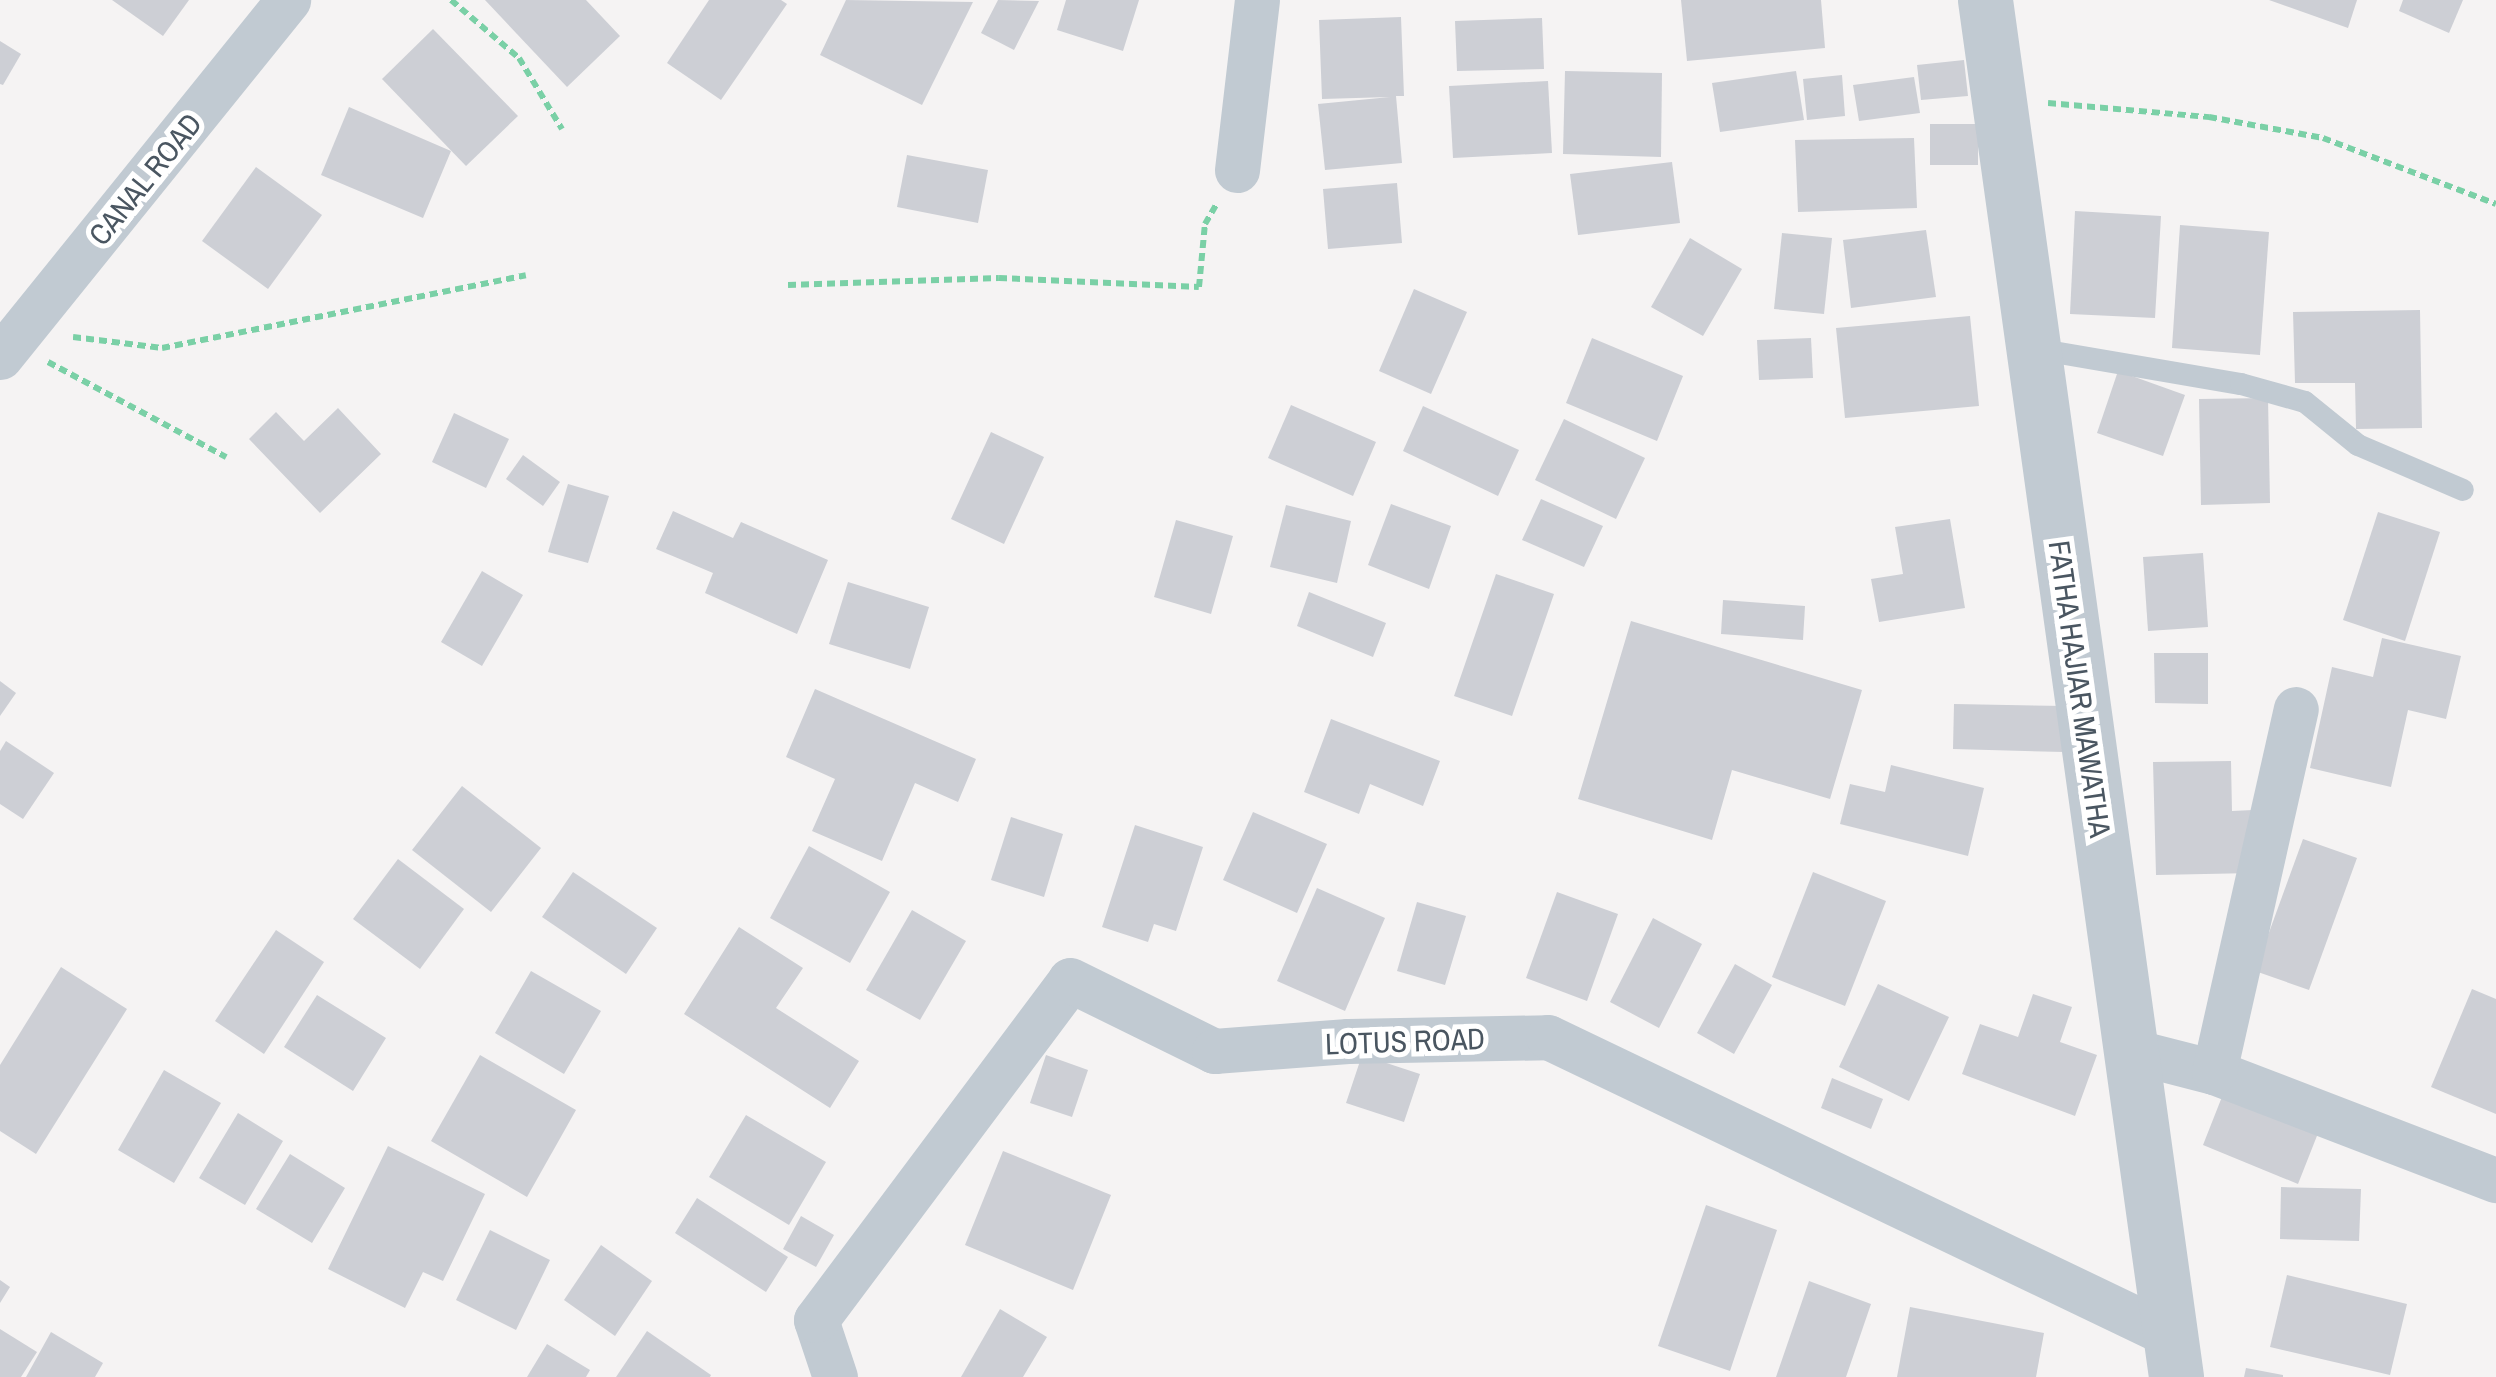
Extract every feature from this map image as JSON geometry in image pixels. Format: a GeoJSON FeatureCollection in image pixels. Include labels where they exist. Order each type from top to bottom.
{"type":"FeatureCollection","features":[{"type":"Feature","properties":{"kind":"street","name":"CANAL ROAD"},"geometry":{"type":"LineString","coordinates":[[0,357],[288,0]]}},
{"type":"Feature","properties":{"kind":"street"},"geometry":{"type":"LineString","coordinates":[[1237,170],[1257,0]]}},
{"type":"Feature","properties":{"kind":"street","name":"FATHA HAJIAR MAWATHA"},"geometry":{"type":"LineString","coordinates":[[1985,0],[2174,1356]]}},
{"type":"Feature","properties":{"kind":"street"},"geometry":{"type":"LineString","coordinates":[[2214,1072],[2296,709]]}},
{"type":"Feature","properties":{"kind":"street","name":"LOTUS ROAD"},"geometry":{"type":"LineString","coordinates":[[835,1377],[816,1320],[1070,980],[1214,1051],[1348,1040],[1548,1038],[2174,1356]]}},
{"type":"Feature","properties":{"kind":"street"},"geometry":{"type":"LineString","coordinates":[[2132,1051],[2214,1072],[2496,1180]]}},
{"type":"Feature","properties":{"kind":"lane"},"geometry":{"type":"LineString","coordinates":[[2032,348],[2242,384],[2305,402],[2358,445],[2463,490]]}},
{"type":"Feature","properties":{"kind":"path"},"geometry":{"type":"LineString","coordinates":[[452,0],[519,58],[562,130]]}},
{"type":"Feature","properties":{"kind":"path"},"geometry":{"type":"LineString","coordinates":[[1997,99],[2208,117],[2323,138],[2496,204]]}},
{"type":"Feature","properties":{"kind":"path"},"geometry":{"type":"LineString","coordinates":[[788,285],[999,278],[1199,287],[1205,224],[1237,170]]}},
{"type":"Feature","properties":{"kind":"path"},"geometry":{"type":"LineString","coordinates":[[61,336],[162,348],[526,275]]}},
{"type":"Feature","properties":{"kind":"path"},"geometry":{"type":"LineString","coordinates":[[52,348],[44,359],[226,457]]}},
{"type":"Feature","properties":{"kind":"building"},"geometry":{"type":"Polygon","coordinates":[[[112,0],[189,0],[163,36],[112,0]]]}},
{"type":"Feature","properties":{"kind":"building"},"geometry":{"type":"Polygon","coordinates":[[[485,0],[586,0],[620,36],[567,87],[485,0]]]}},
{"type":"Feature","properties":{"kind":"building"},"geometry":{"type":"Polygon","coordinates":[[[709,0],[781,0],[787,4],[721,100],[667,63],[709,0]]]}},
{"type":"Feature","properties":{"kind":"building"},"geometry":{"type":"Polygon","coordinates":[[[846,0],[973,2],[922,105],[820,55],[846,0]]]}},
{"type":"Feature","properties":{"kind":"building"},"geometry":{"type":"Polygon","coordinates":[[[998,0],[1039,1],[1014,50],[981,33],[998,0]]]}},
{"type":"Feature","properties":{"kind":"building"},"geometry":{"type":"Polygon","coordinates":[[[1066,0],[1139,0],[1123,51],[1057,30],[1066,0]]]}},
{"type":"Feature","properties":{"kind":"building"},"geometry":{"type":"Polygon","coordinates":[[[1681,0],[1821,0],[1825,48],[1687,61],[1681,0]]]}},
{"type":"Feature","properties":{"kind":"building"},"geometry":{"type":"Polygon","coordinates":[[[2269,0],[2357,0],[2348,28],[2269,0]]]}},
{"type":"Feature","properties":{"kind":"building"},"geometry":{"type":"Polygon","coordinates":[[[2403,0],[2463,0],[2449,33],[2399,11],[2403,0]]]}},
{"type":"Feature","properties":{"kind":"building"},"geometry":{"type":"Polygon","coordinates":[[[1401,17],[1404,96],[1396,96],[1402,163],[1325,170],[1318,104],[1390,97],[1322,99],[1319,20],[1401,17]]]}},
{"type":"Feature","properties":{"kind":"building"},"geometry":{"type":"Polygon","coordinates":[[[1542,18],[1544,69],[1457,71],[1455,21],[1542,18]]]}},
{"type":"Feature","properties":{"kind":"building"},"geometry":{"type":"Polygon","coordinates":[[[433,29],[518,116],[466,166],[382,79],[433,29]]]}},
{"type":"Feature","properties":{"kind":"building"},"geometry":{"type":"Polygon","coordinates":[[[0,41],[21,54],[3,85],[0,84],[0,41]]]}},
{"type":"Feature","properties":{"kind":"building"},"geometry":{"type":"Polygon","coordinates":[[[1964,60],[1968,96],[1921,100],[1917,65],[1964,60]]]}},
{"type":"Feature","properties":{"kind":"building"},"geometry":{"type":"Polygon","coordinates":[[[1565,71],[1662,73],[1661,157],[1563,154],[1565,71]]]}},
{"type":"Feature","properties":{"kind":"building"},"geometry":{"type":"Polygon","coordinates":[[[1796,71],[1804,120],[1720,132],[1712,83],[1796,71]]]}},
{"type":"Feature","properties":{"kind":"building"},"geometry":{"type":"Polygon","coordinates":[[[1842,75],[1845,116],[1807,120],[1803,79],[1842,75]]]}},
{"type":"Feature","properties":{"kind":"building"},"geometry":{"type":"Polygon","coordinates":[[[1914,77],[1920,113],[1859,121],[1853,85],[1914,77]]]}},
{"type":"Feature","properties":{"kind":"building"},"geometry":{"type":"Polygon","coordinates":[[[1548,81],[1552,153],[1453,158],[1449,86],[1548,81]]]}},
{"type":"Feature","properties":{"kind":"building"},"geometry":{"type":"Polygon","coordinates":[[[349,107],[451,151],[423,218],[321,175],[349,107]]]}},
{"type":"Feature","properties":{"kind":"building"},"geometry":{"type":"Polygon","coordinates":[[[1930,124],[1978,124],[1978,165],[1930,165],[1930,124]]]}},
{"type":"Feature","properties":{"kind":"building"},"geometry":{"type":"Polygon","coordinates":[[[1914,138],[1917,208],[1798,212],[1795,140],[1914,138]]]}},
{"type":"Feature","properties":{"kind":"building"},"geometry":{"type":"Polygon","coordinates":[[[907,155],[988,170],[978,223],[897,207],[907,155]]]}},
{"type":"Feature","properties":{"kind":"building"},"geometry":{"type":"Polygon","coordinates":[[[1672,162],[1680,223],[1578,235],[1570,174],[1672,162]]]}},
{"type":"Feature","properties":{"kind":"building"},"geometry":{"type":"Polygon","coordinates":[[[256,167],[322,215],[268,289],[202,241],[256,167]]]}},
{"type":"Feature","properties":{"kind":"building"},"geometry":{"type":"Polygon","coordinates":[[[1397,183],[1402,243],[1328,249],[1323,189],[1397,183]]]}},
{"type":"Feature","properties":{"kind":"building"},"geometry":{"type":"Polygon","coordinates":[[[2075,211],[2161,216],[2155,318],[2070,314],[2075,211]]]}},
{"type":"Feature","properties":{"kind":"building"},"geometry":{"type":"Polygon","coordinates":[[[2180,225],[2269,232],[2260,355],[2172,348],[2180,225]]]}},
{"type":"Feature","properties":{"kind":"building"},"geometry":{"type":"Polygon","coordinates":[[[1926,230],[1936,297],[1851,308],[1843,240],[1926,230]]]}},
{"type":"Feature","properties":{"kind":"building"},"geometry":{"type":"Polygon","coordinates":[[[1782,233],[1832,238],[1824,314],[1774,309],[1782,233]]]}},
{"type":"Feature","properties":{"kind":"building"},"geometry":{"type":"Polygon","coordinates":[[[1690,238],[1742,269],[1703,336],[1651,307],[1690,238]]]}},
{"type":"Feature","properties":{"kind":"building"},"geometry":{"type":"Polygon","coordinates":[[[1414,289],[1467,312],[1431,394],[1379,371],[1414,289]]]}},
{"type":"Feature","properties":{"kind":"building"},"geometry":{"type":"Polygon","coordinates":[[[2420,310],[2422,428],[2356,429],[2355,383],[2295,383],[2293,312],[2420,310]]]}},
{"type":"Feature","properties":{"kind":"building"},"geometry":{"type":"Polygon","coordinates":[[[1970,316],[1979,406],[1845,418],[1836,328],[1970,316]]]}},
{"type":"Feature","properties":{"kind":"building"},"geometry":{"type":"Polygon","coordinates":[[[1592,338],[1683,376],[1657,441],[1566,403],[1592,338]]]}},
{"type":"Feature","properties":{"kind":"building"},"geometry":{"type":"Polygon","coordinates":[[[1811,338],[1813,378],[1759,380],[1757,340],[1811,338]]]}},
{"type":"Feature","properties":{"kind":"building"},"geometry":{"type":"Polygon","coordinates":[[[2118,371],[2185,395],[2163,456],[2097,433],[2118,371]]]}},
{"type":"Feature","properties":{"kind":"building"},"geometry":{"type":"Polygon","coordinates":[[[2268,398],[2270,503],[2201,505],[2199,399],[2268,398]]]}},
{"type":"Feature","properties":{"kind":"building"},"geometry":{"type":"Polygon","coordinates":[[[1291,405],[1376,442],[1353,496],[1268,458],[1291,405]]]}},
{"type":"Feature","properties":{"kind":"building"},"geometry":{"type":"Polygon","coordinates":[[[1423,406],[1519,450],[1498,496],[1403,451],[1423,406]]]}},
{"type":"Feature","properties":{"kind":"building"},"geometry":{"type":"Polygon","coordinates":[[[338,408],[381,454],[320,513],[249,439],[276,412],[304,441],[338,408]]]}},
{"type":"Feature","properties":{"kind":"building"},"geometry":{"type":"Polygon","coordinates":[[[454,413],[509,439],[486,488],[432,462],[454,413]]]}},
{"type":"Feature","properties":{"kind":"building"},"geometry":{"type":"Polygon","coordinates":[[[1564,419],[1645,458],[1616,519],[1535,480],[1564,419]]]}},
{"type":"Feature","properties":{"kind":"building"},"geometry":{"type":"Polygon","coordinates":[[[991,432],[1044,457],[1004,544],[951,519],[991,432]]]}},
{"type":"Feature","properties":{"kind":"building"},"geometry":{"type":"Polygon","coordinates":[[[523,455],[560,482],[543,506],[506,479],[523,455]]]}},
{"type":"Feature","properties":{"kind":"building"},"geometry":{"type":"Polygon","coordinates":[[[568,484],[609,496],[588,563],[548,552],[568,484]]]}},
{"type":"Feature","properties":{"kind":"building"},"geometry":{"type":"Polygon","coordinates":[[[1541,499],[1603,526],[1584,567],[1522,540],[1541,499]]]}},
{"type":"Feature","properties":{"kind":"building"},"geometry":{"type":"Polygon","coordinates":[[[1391,504],[1451,526],[1429,589],[1368,565],[1391,504]]]}},
{"type":"Feature","properties":{"kind":"building"},"geometry":{"type":"Polygon","coordinates":[[[1286,505],[1351,521],[1337,583],[1270,567],[1286,505]]]}},
{"type":"Feature","properties":{"kind":"building"},"geometry":{"type":"Polygon","coordinates":[[[673,511],[733,538],[741,522],[828,560],[797,634],[705,593],[713,573],[656,549],[673,511]]]}},
{"type":"Feature","properties":{"kind":"building"},"geometry":{"type":"Polygon","coordinates":[[[2378,512],[2440,532],[2405,641],[2343,620],[2378,512]]]}},
{"type":"Feature","properties":{"kind":"building"},"geometry":{"type":"Polygon","coordinates":[[[1950,519],[1965,608],[1879,622],[1871,579],[1903,574],[1895,527],[1950,519]]]}},
{"type":"Feature","properties":{"kind":"building"},"geometry":{"type":"Polygon","coordinates":[[[1176,520],[1233,536],[1211,614],[1154,597],[1176,520]]]}},
{"type":"Feature","properties":{"kind":"building"},"geometry":{"type":"Polygon","coordinates":[[[2203,553],[2208,627],[2148,631],[2143,557],[2203,553]]]}},
{"type":"Feature","properties":{"kind":"building"},"geometry":{"type":"Polygon","coordinates":[[[482,571],[523,595],[482,666],[441,642],[482,571]]]}},
{"type":"Feature","properties":{"kind":"building"},"geometry":{"type":"Polygon","coordinates":[[[1496,574],[1554,594],[1512,716],[1454,696],[1496,574]]]}},
{"type":"Feature","properties":{"kind":"building"},"geometry":{"type":"Polygon","coordinates":[[[848,582],[929,607],[910,669],[829,644],[848,582]]]}},
{"type":"Feature","properties":{"kind":"building"},"geometry":{"type":"Polygon","coordinates":[[[1309,592],[1386,623],[1373,657],[1297,626],[1309,592]]]}},
{"type":"Feature","properties":{"kind":"building"},"geometry":{"type":"Polygon","coordinates":[[[1723,600],[1805,606],[1803,640],[1721,634],[1723,600]]]}},
{"type":"Feature","properties":{"kind":"building"},"geometry":{"type":"Polygon","coordinates":[[[1631,621],[1862,690],[1830,799],[1732,770],[1712,840],[1578,799],[1631,621]]]}},
{"type":"Feature","properties":{"kind":"building"},"geometry":{"type":"Polygon","coordinates":[[[2382,638],[2461,656],[2446,719],[2408,710],[2391,787],[2310,768],[2332,667],[2373,677],[2382,638]]]}},
{"type":"Feature","properties":{"kind":"building"},"geometry":{"type":"Polygon","coordinates":[[[2154,653],[2208,653],[2208,704],[2155,703],[2154,653]]]}},
{"type":"Feature","properties":{"kind":"building"},"geometry":{"type":"Polygon","coordinates":[[[0,681],[16,693],[0,716],[0,681]]]}},
{"type":"Feature","properties":{"kind":"building"},"geometry":{"type":"Polygon","coordinates":[[[815,689],[976,759],[958,802],[915,783],[882,861],[812,831],[835,779],[786,757],[815,689]]]}},
{"type":"Feature","properties":{"kind":"building"},"geometry":{"type":"Polygon","coordinates":[[[1954,704],[2065,706],[2064,752],[1953,749],[1954,704]]]}},
{"type":"Feature","properties":{"kind":"building"},"geometry":{"type":"Polygon","coordinates":[[[1331,719],[1440,761],[1423,806],[1370,784],[1359,814],[1304,792],[1331,719]]]}},
{"type":"Feature","properties":{"kind":"building"},"geometry":{"type":"Polygon","coordinates":[[[6,741],[54,773],[23,819],[0,804],[0,751],[6,741]]]}},
{"type":"Feature","properties":{"kind":"building"},"geometry":{"type":"Polygon","coordinates":[[[2231,761],[2232,811],[2253,810],[2254,873],[2156,875],[2153,762],[2231,761]]]}},
{"type":"Feature","properties":{"kind":"building"},"geometry":{"type":"Polygon","coordinates":[[[1891,765],[1984,788],[1968,856],[1840,824],[1850,784],[1885,792],[1891,765]]]}},
{"type":"Feature","properties":{"kind":"building"},"geometry":{"type":"Polygon","coordinates":[[[462,786],[541,848],[491,912],[412,850],[462,786]]]}},
{"type":"Feature","properties":{"kind":"building"},"geometry":{"type":"Polygon","coordinates":[[[1253,812],[1327,844],[1297,913],[1223,880],[1253,812]]]}},
{"type":"Feature","properties":{"kind":"building"},"geometry":{"type":"Polygon","coordinates":[[[1011,817],[1063,834],[1044,897],[991,880],[1011,817]]]}},
{"type":"Feature","properties":{"kind":"building"},"geometry":{"type":"Polygon","coordinates":[[[1135,825],[1203,847],[1176,931],[1154,924],[1148,942],[1102,927],[1135,825]]]}},
{"type":"Feature","properties":{"kind":"building"},"geometry":{"type":"Polygon","coordinates":[[[2303,839],[2357,858],[2309,990],[2255,971],[2303,839]]]}},
{"type":"Feature","properties":{"kind":"building"},"geometry":{"type":"Polygon","coordinates":[[[809,846],[890,892],[850,963],[770,918],[809,846]]]}},
{"type":"Feature","properties":{"kind":"building"},"geometry":{"type":"Polygon","coordinates":[[[398,859],[464,909],[420,969],[353,919],[398,859]]]}},
{"type":"Feature","properties":{"kind":"building"},"geometry":{"type":"Polygon","coordinates":[[[573,872],[657,928],[626,974],[542,917],[573,872]]]}},
{"type":"Feature","properties":{"kind":"building"},"geometry":{"type":"Polygon","coordinates":[[[1813,872],[1886,901],[1845,1006],[1772,977],[1813,872]]]}},
{"type":"Feature","properties":{"kind":"building"},"geometry":{"type":"Polygon","coordinates":[[[1317,888],[1385,918],[1345,1011],[1277,981],[1317,888]]]}},
{"type":"Feature","properties":{"kind":"building"},"geometry":{"type":"Polygon","coordinates":[[[1557,892],[1618,914],[1587,1001],[1526,978],[1557,892]]]}},
{"type":"Feature","properties":{"kind":"building"},"geometry":{"type":"Polygon","coordinates":[[[1417,902],[1466,916],[1445,985],[1397,971],[1417,902]]]}},
{"type":"Feature","properties":{"kind":"building"},"geometry":{"type":"Polygon","coordinates":[[[912,910],[966,941],[920,1020],[866,990],[912,910]]]}},
{"type":"Feature","properties":{"kind":"building"},"geometry":{"type":"Polygon","coordinates":[[[1653,918],[1702,944],[1659,1028],[1610,1002],[1653,918]]]}},
{"type":"Feature","properties":{"kind":"building"},"geometry":{"type":"Polygon","coordinates":[[[739,927],[803,968],[776,1008],[859,1061],[830,1108],[684,1014],[739,927]]]}},
{"type":"Feature","properties":{"kind":"building"},"geometry":{"type":"Polygon","coordinates":[[[276,930],[324,962],[264,1054],[215,1021],[276,930]]]}},
{"type":"Feature","properties":{"kind":"building"},"geometry":{"type":"Polygon","coordinates":[[[1735,964],[1772,985],[1734,1054],[1697,1033],[1735,964]]]}},
{"type":"Feature","properties":{"kind":"building"},"geometry":{"type":"Polygon","coordinates":[[[61,967],[127,1009],[36,1154],[0,1131],[0,1065],[61,967]]]}},
{"type":"Feature","properties":{"kind":"building"},"geometry":{"type":"Polygon","coordinates":[[[531,971],[601,1011],[564,1074],[495,1033],[531,971]]]}},
{"type":"Feature","properties":{"kind":"building"},"geometry":{"type":"Polygon","coordinates":[[[1878,984],[1949,1017],[1909,1101],[1839,1067],[1878,984]]]}},
{"type":"Feature","properties":{"kind":"building"},"geometry":{"type":"Polygon","coordinates":[[[2472,989],[2496,999],[2496,1114],[2431,1087],[2472,989]]]}},
{"type":"Feature","properties":{"kind":"building"},"geometry":{"type":"Polygon","coordinates":[[[2033,994],[2072,1007],[2060,1042],[2097,1055],[2075,1116],[1962,1074],[1980,1024],[2018,1037],[2033,994]]]}},
{"type":"Feature","properties":{"kind":"building"},"geometry":{"type":"Polygon","coordinates":[[[317,995],[386,1038],[353,1091],[284,1047],[317,995]]]}},
{"type":"Feature","properties":{"kind":"building"},"geometry":{"type":"Polygon","coordinates":[[[480,1055],[576,1110],[527,1197],[431,1141],[480,1055]]]}},
{"type":"Feature","properties":{"kind":"building"},"geometry":{"type":"Polygon","coordinates":[[[1046,1055],[1088,1070],[1072,1117],[1030,1103],[1046,1055]]]}},
{"type":"Feature","properties":{"kind":"building"},"geometry":{"type":"Polygon","coordinates":[[[1362,1055],[1420,1074],[1404,1122],[1346,1103],[1362,1055]]]}},
{"type":"Feature","properties":{"kind":"building"},"geometry":{"type":"Polygon","coordinates":[[[164,1070],[221,1103],[174,1183],[118,1150],[164,1070]]]}},
{"type":"Feature","properties":{"kind":"building"},"geometry":{"type":"Polygon","coordinates":[[[1832,1078],[1883,1099],[1871,1129],[1821,1108],[1832,1078]]]}},
{"type":"Feature","properties":{"kind":"building"},"geometry":{"type":"Polygon","coordinates":[[[2229,1079],[2324,1118],[2298,1184],[2203,1145],[2229,1079]]]}},
{"type":"Feature","properties":{"kind":"building"},"geometry":{"type":"Polygon","coordinates":[[[238,1113],[283,1141],[245,1205],[199,1178],[238,1113]]]}},
{"type":"Feature","properties":{"kind":"building"},"geometry":{"type":"Polygon","coordinates":[[[746,1115],[826,1162],[789,1225],[709,1177],[746,1115]]]}},
{"type":"Feature","properties":{"kind":"building"},"geometry":{"type":"Polygon","coordinates":[[[388,1146],[485,1194],[443,1281],[423,1272],[405,1308],[328,1269],[388,1146]]]}},
{"type":"Feature","properties":{"kind":"building"},"geometry":{"type":"Polygon","coordinates":[[[1003,1151],[1111,1195],[1073,1290],[965,1245],[1003,1151]]]}},
{"type":"Feature","properties":{"kind":"building"},"geometry":{"type":"Polygon","coordinates":[[[290,1154],[345,1188],[312,1243],[256,1209],[290,1154]]]}},
{"type":"Feature","properties":{"kind":"building"},"geometry":{"type":"Polygon","coordinates":[[[2281,1187],[2361,1189],[2359,1241],[2280,1239],[2281,1187]]]}},
{"type":"Feature","properties":{"kind":"building"},"geometry":{"type":"Polygon","coordinates":[[[697,1198],[788,1257],[766,1292],[675,1233],[697,1198]]]}},
{"type":"Feature","properties":{"kind":"building"},"geometry":{"type":"Polygon","coordinates":[[[1706,1205],[1777,1230],[1730,1371],[1658,1346],[1706,1205]]]}},
{"type":"Feature","properties":{"kind":"building"},"geometry":{"type":"Polygon","coordinates":[[[801,1216],[834,1235],[816,1267],[783,1249],[801,1216]]]}},
{"type":"Feature","properties":{"kind":"building"},"geometry":{"type":"Polygon","coordinates":[[[490,1230],[550,1260],[516,1330],[456,1300],[490,1230]]]}},
{"type":"Feature","properties":{"kind":"building"},"geometry":{"type":"Polygon","coordinates":[[[601,1245],[652,1281],[615,1336],[564,1300],[601,1245]]]}},
{"type":"Feature","properties":{"kind":"building"},"geometry":{"type":"Polygon","coordinates":[[[2287,1275],[2407,1304],[2390,1375],[2270,1347],[2287,1275]]]}},
{"type":"Feature","properties":{"kind":"building"},"geometry":{"type":"Polygon","coordinates":[[[0,1280],[10,1287],[0,1303],[0,1280]]]}},
{"type":"Feature","properties":{"kind":"building"},"geometry":{"type":"Polygon","coordinates":[[[1809,1281],[1871,1304],[1846,1377],[1776,1377],[1809,1281]]]}},
{"type":"Feature","properties":{"kind":"building"},"geometry":{"type":"Polygon","coordinates":[[[1910,1307],[2044,1333],[2036,1377],[1897,1377],[1910,1307]]]}},
{"type":"Feature","properties":{"kind":"building"},"geometry":{"type":"Polygon","coordinates":[[[1000,1309],[1047,1337],[1023,1377],[961,1377],[1000,1309]]]}},
{"type":"Feature","properties":{"kind":"building"},"geometry":{"type":"Polygon","coordinates":[[[0,1329],[37,1352],[21,1377],[0,1377],[0,1329]]]}},
{"type":"Feature","properties":{"kind":"building"},"geometry":{"type":"Polygon","coordinates":[[[647,1331],[711,1375],[710,1377],[616,1377],[647,1331]]]}},
{"type":"Feature","properties":{"kind":"building"},"geometry":{"type":"Polygon","coordinates":[[[51,1332],[103,1363],[95,1377],[26,1377],[51,1332]]]}},
{"type":"Feature","properties":{"kind":"building"},"geometry":{"type":"Polygon","coordinates":[[[547,1344],[590,1370],[586,1377],[527,1377],[547,1344]]]}},
{"type":"Feature","properties":{"kind":"building"},"geometry":{"type":"Polygon","coordinates":[[[2246,1368],[2283,1375],[2283,1377],[2244,1377],[2246,1368]]]}}]}
